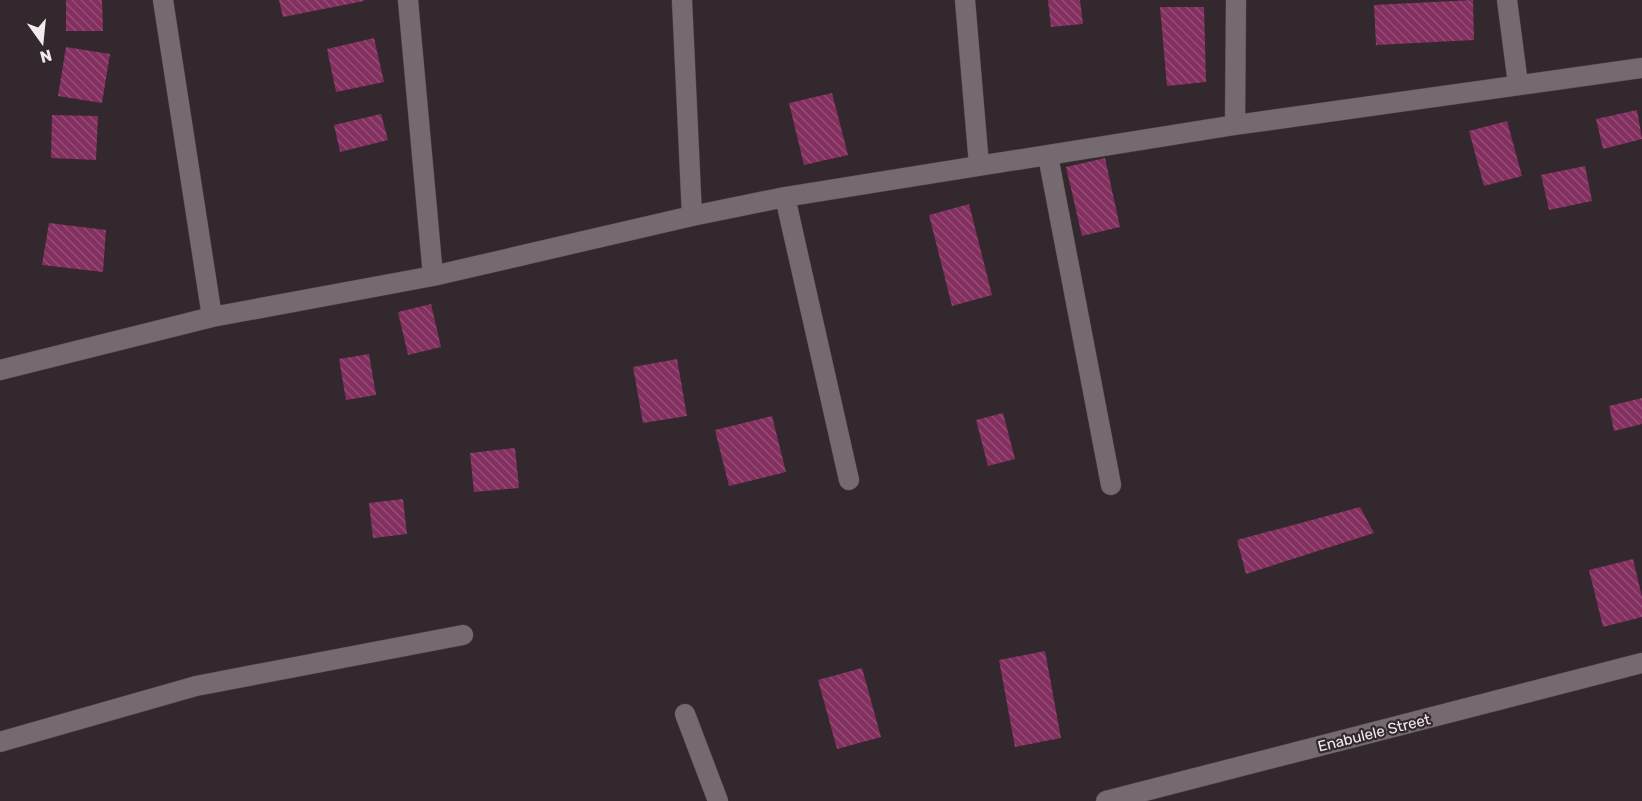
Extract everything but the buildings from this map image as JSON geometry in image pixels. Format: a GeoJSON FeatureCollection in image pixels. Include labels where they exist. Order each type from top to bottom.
{"type":"FeatureCollection","features":[{"type":"Feature","properties":{"kind":"street"},"geometry":{"type":"LineString","coordinates":[[163,0],[212,317]]}},
{"type":"Feature","properties":{"kind":"street"},"geometry":{"type":"LineString","coordinates":[[408,0],[433,276]]}},
{"type":"Feature","properties":{"kind":"street"},"geometry":{"type":"LineString","coordinates":[[682,0],[692,216]]}},
{"type":"Feature","properties":{"kind":"street"},"geometry":{"type":"LineString","coordinates":[[965,0],[979,165]]}},
{"type":"Feature","properties":{"kind":"street"},"geometry":{"type":"LineString","coordinates":[[1235,124],[1236,0]]}},
{"type":"Feature","properties":{"kind":"street"},"geometry":{"type":"LineString","coordinates":[[1507,0],[1518,84]]}},
{"type":"Feature","properties":{"kind":"street"},"geometry":{"type":"LineString","coordinates":[[0,370],[212,317],[433,276],[692,216],[786,197],[1235,124],[1642,68]]}},
{"type":"Feature","properties":{"kind":"street"},"geometry":{"type":"LineString","coordinates":[[1047,156],[1111,485]]}},
{"type":"Feature","properties":{"kind":"street"},"geometry":{"type":"LineString","coordinates":[[786,197],[849,480]]}},
{"type":"Feature","properties":{"kind":"street"},"geometry":{"type":"LineString","coordinates":[[0,742],[196,686],[463,635]]}},
{"type":"Feature","properties":{"kind":"street","name":"Enabulele Street"},"geometry":{"type":"LineString","coordinates":[[1106,801],[1642,663]]}},
{"type":"Feature","properties":{"kind":"street"},"geometry":{"type":"LineString","coordinates":[[684,714],[718,801]]}}]}
